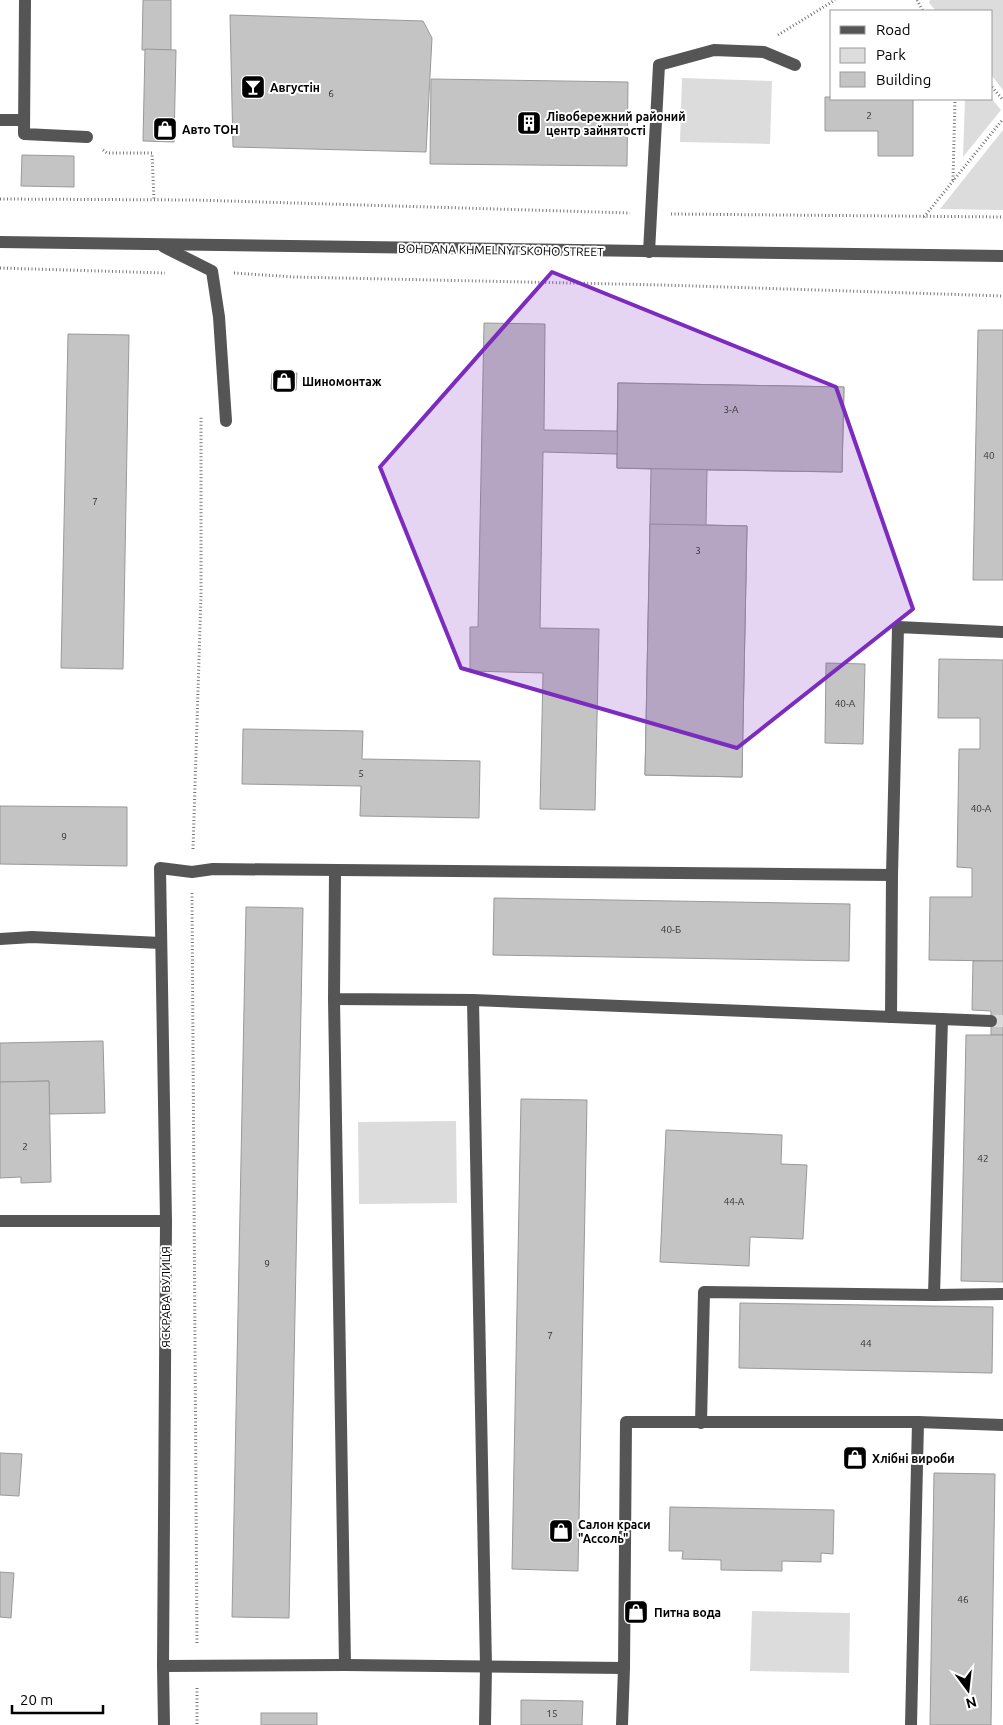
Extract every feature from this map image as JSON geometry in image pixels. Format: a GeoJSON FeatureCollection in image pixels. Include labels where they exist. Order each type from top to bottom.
{"type":"FeatureCollection","features":[{"type":"Feature","properties":{"kind":"street"},"geometry":{"type":"LineString","coordinates":[[25,0],[24,134],[87,137]]}},
{"type":"Feature","properties":{"kind":"street"},"geometry":{"type":"LineString","coordinates":[[649,252],[659,65],[714,50],[764,52],[795,65]]}},
{"type":"Feature","properties":{"kind":"street"},"geometry":{"type":"LineString","coordinates":[[0,120],[24,120]]}},
{"type":"Feature","properties":{"kind":"street","name":"BOHDANA KHMELNYTSKOHO STREET"},"geometry":{"type":"LineString","coordinates":[[0,242],[1003,256]]}},
{"type":"Feature","properties":{"kind":"street"},"geometry":{"type":"LineString","coordinates":[[159,245],[212,272],[219,318],[226,421]]}},
{"type":"Feature","properties":{"kind":"street"},"geometry":{"type":"LineString","coordinates":[[891,1017],[892,875],[898,627],[1003,632]]}},
{"type":"Feature","properties":{"kind":"street","name":"ЯСКРАВА ВУЛИЦЯ"},"geometry":{"type":"LineString","coordinates":[[164,1725],[166,1221],[160,868],[192,872]]}},
{"type":"Feature","properties":{"kind":"street"},"geometry":{"type":"LineString","coordinates":[[192,872],[213,869],[892,875]]}},
{"type":"Feature","properties":{"kind":"street"},"geometry":{"type":"LineString","coordinates":[[335,871],[334,999],[345,1665]]}},
{"type":"Feature","properties":{"kind":"street"},"geometry":{"type":"LineString","coordinates":[[0,939],[32,937],[161,943]]}},
{"type":"Feature","properties":{"kind":"street"},"geometry":{"type":"LineString","coordinates":[[334,999],[473,1000],[992,1021]]}},
{"type":"Feature","properties":{"kind":"street"},"geometry":{"type":"LineString","coordinates":[[473,1000],[486,1725]]}},
{"type":"Feature","properties":{"kind":"street"},"geometry":{"type":"LineString","coordinates":[[934,1295],[942,1019]]}},
{"type":"Feature","properties":{"kind":"street"},"geometry":{"type":"LineString","coordinates":[[0,1221],[166,1221]]}},
{"type":"Feature","properties":{"kind":"street"},"geometry":{"type":"LineString","coordinates":[[701,1423],[704,1292],[1003,1294]]}},
{"type":"Feature","properties":{"kind":"street"},"geometry":{"type":"LineString","coordinates":[[622,1725],[626,1422],[918,1422],[1003,1425]]}},
{"type":"Feature","properties":{"kind":"street"},"geometry":{"type":"LineString","coordinates":[[911,1725],[918,1422]]}},
{"type":"Feature","properties":{"kind":"street"},"geometry":{"type":"LineString","coordinates":[[163,1666],[345,1665],[624,1668]]}},
{"type":"Feature","properties":{"kind":"path"},"geometry":{"type":"LineString","coordinates":[[752,52],[835,0]]}},
{"type":"Feature","properties":{"kind":"path"},"geometry":{"type":"LineString","coordinates":[[993,88],[1003,100]]}},
{"type":"Feature","properties":{"kind":"path"},"geometry":{"type":"LineString","coordinates":[[953,181],[955,100]]}},
{"type":"Feature","properties":{"kind":"path"},"geometry":{"type":"LineString","coordinates":[[924,217],[1003,118]]}},
{"type":"Feature","properties":{"kind":"path"},"geometry":{"type":"LineString","coordinates":[[107,153],[152,153],[154,200]]}},
{"type":"Feature","properties":{"kind":"path"},"geometry":{"type":"LineString","coordinates":[[0,199],[154,200],[650,214],[1003,217]]}},
{"type":"Feature","properties":{"kind":"path"},"geometry":{"type":"LineString","coordinates":[[0,268],[167,273]]}},
{"type":"Feature","properties":{"kind":"path"},"geometry":{"type":"LineString","coordinates":[[212,272],[294,277],[673,285],[1003,296]]}},
{"type":"Feature","properties":{"kind":"path"},"geometry":{"type":"LineString","coordinates":[[197,1725],[192,872],[201,596],[201,409]]}},
{"type":"Feature","properties":{"kind":"highlighted area"},"geometry":{"type":"Polygon","coordinates":[[[552,272],[836,387],[913,609],[737,748],[461,668],[380,467],[552,272]]]}},
{"type":"Feature","properties":{"kind":"green space"},"geometry":{"type":"Polygon","coordinates":[[[930,0],[1003,0],[1003,90],[993,77],[993,10],[935,10],[929,3],[930,0]]]}},
{"type":"Feature","properties":{"kind":"green space"},"geometry":{"type":"Polygon","coordinates":[[[682,78],[772,81],[770,144],[680,142],[682,78]]]}},
{"type":"Feature","properties":{"kind":"green space"},"geometry":{"type":"Polygon","coordinates":[[[965,100],[993,100],[1001,110],[963,157],[965,100]]]}},
{"type":"Feature","properties":{"kind":"green space"},"geometry":{"type":"Polygon","coordinates":[[[1003,130],[1003,210],[940,209],[1003,130]]]}},
{"type":"Feature","properties":{"kind":"green space"},"geometry":{"type":"Polygon","coordinates":[[[456,1121],[457,1203],[359,1204],[358,1122],[456,1121]]]}},
{"type":"Feature","properties":{"kind":"green space"},"geometry":{"type":"Polygon","coordinates":[[[752,1611],[850,1613],[849,1673],[750,1671],[752,1611]]]}},
{"type":"Feature","properties":{"kind":"building"},"geometry":{"type":"Polygon","coordinates":[[[143,0],[171,0],[171,50],[142,50],[143,0]]]}},
{"type":"Feature","properties":{"kind":"building"},"geometry":{"type":"Polygon","coordinates":[[[230,15],[423,21],[432,38],[426,152],[233,147],[230,15]]]}},
{"type":"Feature","properties":{"kind":"building"},"geometry":{"type":"Polygon","coordinates":[[[145,49],[176,50],[174,142],[143,141],[145,49]]]}},
{"type":"Feature","properties":{"kind":"building","name":"Лівобережний районий центр зайнятості"},"geometry":{"type":"Polygon","coordinates":[[[431,79],[628,82],[627,166],[430,164],[431,79]]]}},
{"type":"Feature","properties":{"kind":"building"},"geometry":{"type":"Polygon","coordinates":[[[825,97],[830,97],[830,100],[913,100],[913,156],[878,156],[878,131],[825,131],[825,97]]]}},
{"type":"Feature","properties":{"kind":"building"},"geometry":{"type":"Polygon","coordinates":[[[22,155],[74,156],[74,187],[21,186],[22,155]]]}},
{"type":"Feature","properties":{"kind":"building"},"geometry":{"type":"Polygon","coordinates":[[[484,323],[545,324],[544,430],[617,431],[618,383],[844,387],[842,472],[707,470],[706,525],[747,526],[742,777],[645,775],[651,469],[617,468],[617,454],[543,452],[540,628],[599,629],[595,810],[540,809],[543,673],[470,671],[470,627],[478,627],[484,323]]]}},
{"type":"Feature","properties":{"kind":"building"},"geometry":{"type":"Polygon","coordinates":[[[978,330],[1003,330],[1003,580],[973,580],[978,330]]]}},
{"type":"Feature","properties":{"kind":"building"},"geometry":{"type":"Polygon","coordinates":[[[68,334],[129,335],[123,669],[61,668],[68,334]]]}},
{"type":"Feature","properties":{"kind":"building","name":"Шиномонтаж"},"geometry":{"type":"Polygon","coordinates":[[[272,373],[297,373],[296,390],[271,389],[272,373]]]}},
{"type":"Feature","properties":{"kind":"building"},"geometry":{"type":"Polygon","coordinates":[[[618,383],[844,387],[842,472],[617,468],[618,383]]]}},
{"type":"Feature","properties":{"kind":"building"},"geometry":{"type":"Polygon","coordinates":[[[650,524],[747,526],[742,777],[645,775],[650,524]]]}},
{"type":"Feature","properties":{"kind":"building"},"geometry":{"type":"Polygon","coordinates":[[[939,659],[1003,660],[1003,961],[929,960],[930,897],[972,897],[972,868],[957,867],[959,749],[980,749],[980,718],[938,718],[939,659]]]}},
{"type":"Feature","properties":{"kind":"building"},"geometry":{"type":"Polygon","coordinates":[[[826,663],[865,664],[863,744],[825,743],[826,663]]]}},
{"type":"Feature","properties":{"kind":"building"},"geometry":{"type":"Polygon","coordinates":[[[243,729],[363,731],[362,759],[480,761],[479,818],[360,816],[361,786],[242,784],[243,729]]]}},
{"type":"Feature","properties":{"kind":"building"},"geometry":{"type":"Polygon","coordinates":[[[0,806],[127,807],[127,866],[0,864],[0,806]]]}},
{"type":"Feature","properties":{"kind":"building"},"geometry":{"type":"Polygon","coordinates":[[[494,898],[850,904],[849,961],[493,955],[494,898]]]}},
{"type":"Feature","properties":{"kind":"building"},"geometry":{"type":"Polygon","coordinates":[[[246,907],[303,908],[289,1618],[232,1617],[246,907]]]}},
{"type":"Feature","properties":{"kind":"building"},"geometry":{"type":"Polygon","coordinates":[[[973,961],[1003,961],[1003,1035],[991,1035],[991,1011],[972,1010],[973,961]]]}},
{"type":"Feature","properties":{"kind":"building"},"geometry":{"type":"Polygon","coordinates":[[[966,1035],[1003,1035],[1003,1282],[961,1281],[966,1035]]]}},
{"type":"Feature","properties":{"kind":"building"},"geometry":{"type":"Polygon","coordinates":[[[103,1041],[105,1113],[49,1114],[49,1081],[0,1082],[0,1043],[103,1041]]]}},
{"type":"Feature","properties":{"kind":"building"},"geometry":{"type":"Polygon","coordinates":[[[49,1081],[51,1182],[21,1183],[21,1177],[0,1178],[0,1082],[49,1081]]]}},
{"type":"Feature","properties":{"kind":"building"},"geometry":{"type":"Polygon","coordinates":[[[521,1099],[587,1100],[578,1571],[512,1569],[521,1099]]]}},
{"type":"Feature","properties":{"kind":"building"},"geometry":{"type":"Polygon","coordinates":[[[666,1130],[782,1135],[781,1164],[807,1165],[803,1239],[750,1237],[749,1266],[660,1262],[666,1130]]]}},
{"type":"Feature","properties":{"kind":"building"},"geometry":{"type":"Polygon","coordinates":[[[740,1303],[993,1307],[992,1373],[739,1368],[740,1303]]]}},
{"type":"Feature","properties":{"kind":"building"},"geometry":{"type":"Polygon","coordinates":[[[0,1453],[22,1454],[19,1496],[0,1495],[0,1453]]]}},
{"type":"Feature","properties":{"kind":"building"},"geometry":{"type":"Polygon","coordinates":[[[934,1473],[995,1474],[991,1725],[930,1725],[934,1473]]]}},
{"type":"Feature","properties":{"kind":"building"},"geometry":{"type":"Polygon","coordinates":[[[670,1507],[834,1510],[833,1554],[821,1553],[821,1562],[782,1561],[782,1571],[721,1570],[721,1560],[682,1559],[683,1551],[669,1551],[670,1507]]]}},
{"type":"Feature","properties":{"kind":"building"},"geometry":{"type":"Polygon","coordinates":[[[0,1572],[14,1573],[11,1618],[0,1617],[0,1572]]]}},
{"type":"Feature","properties":{"kind":"building"},"geometry":{"type":"Polygon","coordinates":[[[521,1700],[583,1701],[582,1725],[521,1725],[521,1700]]]}},
{"type":"Feature","properties":{"kind":"building"},"geometry":{"type":"Polygon","coordinates":[[[261,1713],[317,1713],[317,1725],[261,1725],[261,1713]]]}},
{"type":"Feature","properties":{"kind":"tunnel"},"geometry":{"type":"LineString","coordinates":[[991,1021],[1003,1021]]}},
{"type":"Feature","properties":{"kind":"place","name":"Августін"},"geometry":{"type":"Point","coordinates":[253,87]}},
{"type":"Feature","properties":{"kind":"place","name":"Лівобережний районий центр зайнятості"},"geometry":{"type":"Point","coordinates":[529,123]}},
{"type":"Feature","properties":{"kind":"place","name":"Авто ТОН"},"geometry":{"type":"Point","coordinates":[165,129]}},
{"type":"Feature","properties":{"kind":"place","name":"Шиномонтаж"},"geometry":{"type":"Point","coordinates":[284,381]}},
{"type":"Feature","properties":{"kind":"place","name":"Хлібні вироби"},"geometry":{"type":"Point","coordinates":[855,1458]}},
{"type":"Feature","properties":{"kind":"place","name":"Салон краси \"Ассоль\""},"geometry":{"type":"Point","coordinates":[561,1531]}},
{"type":"Feature","properties":{"kind":"place","name":"Питна вода"},"geometry":{"type":"Point","coordinates":[636,1612]}}]}
